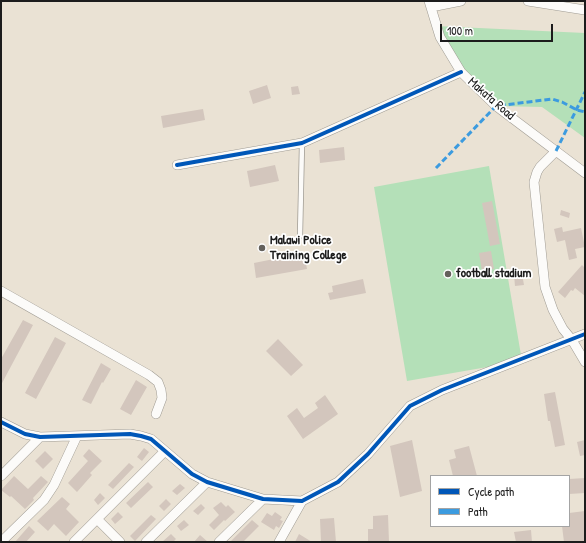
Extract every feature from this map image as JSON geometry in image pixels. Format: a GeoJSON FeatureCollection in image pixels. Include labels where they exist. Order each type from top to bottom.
{"type":"FeatureCollection","features":[{"type":"Feature","properties":{"kind":"street"},"geometry":{"type":"LineString","coordinates":[[430,4],[461,1]]}},
{"type":"Feature","properties":{"kind":"street"},"geometry":{"type":"LineString","coordinates":[[528,1],[549,2],[585,10]]}},
{"type":"Feature","properties":{"kind":"street","name":"Makata Road"},"geometry":{"type":"LineString","coordinates":[[430,4],[440,37],[461,72],[496,106],[585,173]]}},
{"type":"Feature","properties":{"kind":"street"},"geometry":{"type":"LineString","coordinates":[[176,165],[302,143],[461,72]]}},
{"type":"Feature","properties":{"kind":"street"},"geometry":{"type":"LineString","coordinates":[[556,151],[540,167],[534,178],[545,287],[553,310],[562,329],[572,340],[585,362]]}},
{"type":"Feature","properties":{"kind":"street"},"geometry":{"type":"LineString","coordinates":[[1,290],[149,375],[158,382],[162,398],[156,414]]}},
{"type":"Feature","properties":{"kind":"street"},"geometry":{"type":"LineString","coordinates":[[1,422],[25,434],[40,436],[130,434],[151,440],[192,474],[207,482],[263,499],[302,501],[338,482],[368,454],[410,406],[442,390],[585,334]]}},
{"type":"Feature","properties":{"kind":"street"},"geometry":{"type":"LineString","coordinates":[[1,476],[40,436]]}},
{"type":"Feature","properties":{"kind":"street"},"geometry":{"type":"LineString","coordinates":[[1,542],[44,500],[54,485],[77,436]]}},
{"type":"Feature","properties":{"kind":"street"},"geometry":{"type":"LineString","coordinates":[[74,542],[165,451]]}},
{"type":"Feature","properties":{"kind":"street"},"geometry":{"type":"LineString","coordinates":[[146,542],[207,482]]}},
{"type":"Feature","properties":{"kind":"street"},"geometry":{"type":"LineString","coordinates":[[220,542],[263,499]]}},
{"type":"Feature","properties":{"kind":"street"},"geometry":{"type":"LineString","coordinates":[[279,542],[302,501]]}},
{"type":"Feature","properties":{"kind":"street"},"geometry":{"type":"LineString","coordinates":[[97,518],[120,542]]}},
{"type":"Feature","properties":{"kind":"lane"},"geometry":{"type":"LineString","coordinates":[[300,236],[302,143]]}},
{"type":"Feature","properties":{"kind":"green space"},"geometry":{"type":"Polygon","coordinates":[[[436,26],[585,33],[585,138],[542,107],[496,106],[461,72],[436,26]]]}},
{"type":"Feature","properties":{"kind":"green space","name":"football stadium"},"geometry":{"type":"Polygon","coordinates":[[[489,166],[522,361],[407,381],[374,187],[489,166]]]}},
{"type":"Feature","properties":{"kind":"building"},"geometry":{"type":"Polygon","coordinates":[[[267,85],[271,98],[253,104],[249,91],[267,85]]]}},
{"type":"Feature","properties":{"kind":"building"},"geometry":{"type":"Polygon","coordinates":[[[298,86],[300,94],[292,95],[291,87],[298,86]]]}},
{"type":"Feature","properties":{"kind":"building"},"geometry":{"type":"Polygon","coordinates":[[[203,109],[205,120],[163,128],[161,116],[203,109]]]}},
{"type":"Feature","properties":{"kind":"building"},"geometry":{"type":"Polygon","coordinates":[[[344,147],[345,160],[320,163],[319,150],[344,147]]]}},
{"type":"Feature","properties":{"kind":"building"},"geometry":{"type":"Polygon","coordinates":[[[275,165],[279,181],[250,187],[247,171],[275,165]]]}},
{"type":"Feature","properties":{"kind":"building"},"geometry":{"type":"Polygon","coordinates":[[[492,201],[500,244],[490,246],[482,203],[492,201]]]}},
{"type":"Feature","properties":{"kind":"building"},"geometry":{"type":"Polygon","coordinates":[[[561,210],[570,213],[569,218],[560,215],[561,210]]]}},
{"type":"Feature","properties":{"kind":"building"},"geometry":{"type":"Polygon","coordinates":[[[562,227],[563,232],[581,228],[585,247],[575,249],[577,258],[569,260],[565,240],[557,242],[554,229],[562,227]]]}},
{"type":"Feature","properties":{"kind":"building"},"geometry":{"type":"Polygon","coordinates":[[[491,251],[494,269],[482,271],[479,253],[491,251]]]}},
{"type":"Feature","properties":{"kind":"building"},"geometry":{"type":"Polygon","coordinates":[[[304,253],[307,269],[256,278],[254,263],[304,253]]]}},
{"type":"Feature","properties":{"kind":"building"},"geometry":{"type":"Polygon","coordinates":[[[582,265],[585,268],[585,296],[575,288],[573,291],[571,290],[565,298],[558,292],[582,265]]]}},
{"type":"Feature","properties":{"kind":"building"},"geometry":{"type":"Polygon","coordinates":[[[522,274],[524,285],[515,286],[514,275],[522,274]]]}},
{"type":"Feature","properties":{"kind":"building"},"geometry":{"type":"Polygon","coordinates":[[[363,279],[366,293],[330,300],[328,293],[333,292],[332,286],[363,279]]]}},
{"type":"Feature","properties":{"kind":"building"},"geometry":{"type":"Polygon","coordinates":[[[23,320],[33,325],[1,385],[1,359],[23,320]]]}},
{"type":"Feature","properties":{"kind":"building"},"geometry":{"type":"Polygon","coordinates":[[[55,337],[66,343],[36,399],[25,393],[55,337]]]}},
{"type":"Feature","properties":{"kind":"building"},"geometry":{"type":"Polygon","coordinates":[[[278,339],[303,365],[291,376],[266,351],[278,339]]]}},
{"type":"Feature","properties":{"kind":"building"},"geometry":{"type":"Polygon","coordinates":[[[101,363],[111,369],[103,383],[102,382],[91,404],[82,400],[101,363]]]}},
{"type":"Feature","properties":{"kind":"building"},"geometry":{"type":"Polygon","coordinates":[[[136,380],[147,387],[131,415],[120,409],[136,380]]]}},
{"type":"Feature","properties":{"kind":"building"},"geometry":{"type":"Polygon","coordinates":[[[555,392],[565,445],[555,447],[550,421],[548,421],[544,394],[555,392]]]}},
{"type":"Feature","properties":{"kind":"building"},"geometry":{"type":"Polygon","coordinates":[[[325,395],[338,414],[303,439],[287,416],[297,408],[304,418],[318,408],[315,403],[325,395]]]}},
{"type":"Feature","properties":{"kind":"building"},"geometry":{"type":"Polygon","coordinates":[[[412,440],[422,491],[400,497],[390,446],[412,440]]]}},
{"type":"Feature","properties":{"kind":"building"},"geometry":{"type":"Polygon","coordinates":[[[585,440],[585,455],[580,456],[577,442],[585,440]]]}},
{"type":"Feature","properties":{"kind":"building"},"geometry":{"type":"Polygon","coordinates":[[[469,446],[477,475],[453,475],[449,460],[456,458],[454,450],[469,446]]]}},
{"type":"Feature","properties":{"kind":"building"},"geometry":{"type":"Polygon","coordinates":[[[144,448],[149,452],[142,461],[137,457],[144,448]]]}},
{"type":"Feature","properties":{"kind":"building"},"geometry":{"type":"Polygon","coordinates":[[[89,449],[102,461],[90,473],[92,475],[77,492],[68,483],[88,461],[83,456],[89,449]]]}},
{"type":"Feature","properties":{"kind":"building"},"geometry":{"type":"Polygon","coordinates":[[[45,451],[53,459],[43,469],[35,461],[45,451]]]}},
{"type":"Feature","properties":{"kind":"building"},"geometry":{"type":"Polygon","coordinates":[[[129,463],[134,467],[113,489],[108,485],[129,463]]]}},
{"type":"Feature","properties":{"kind":"building"},"geometry":{"type":"Polygon","coordinates":[[[14,476],[28,489],[41,476],[48,482],[25,509],[11,496],[10,497],[1,490],[14,476]]]}},
{"type":"Feature","properties":{"kind":"building"},"geometry":{"type":"Polygon","coordinates":[[[585,478],[585,493],[570,494],[570,479],[585,478]]]}},
{"type":"Feature","properties":{"kind":"building"},"geometry":{"type":"Polygon","coordinates":[[[148,482],[153,487],[131,508],[126,503],[148,482]]]}},
{"type":"Feature","properties":{"kind":"building"},"geometry":{"type":"Polygon","coordinates":[[[180,484],[185,488],[177,495],[172,491],[180,484]]]}},
{"type":"Feature","properties":{"kind":"building"},"geometry":{"type":"Polygon","coordinates":[[[100,493],[105,498],[98,505],[94,500],[100,493]]]}},
{"type":"Feature","properties":{"kind":"building"},"geometry":{"type":"Polygon","coordinates":[[[62,497],[70,504],[66,509],[79,522],[66,536],[54,524],[48,531],[37,521],[62,497]]]}},
{"type":"Feature","properties":{"kind":"building"},"geometry":{"type":"Polygon","coordinates":[[[166,499],[171,504],[164,511],[159,506],[166,499]]]}},
{"type":"Feature","properties":{"kind":"building"},"geometry":{"type":"Polygon","coordinates":[[[221,502],[226,507],[228,505],[235,512],[214,530],[209,525],[219,515],[213,508],[221,502]]]}},
{"type":"Feature","properties":{"kind":"building"},"geometry":{"type":"Polygon","coordinates":[[[201,504],[205,508],[198,515],[193,511],[201,504]]]}},
{"type":"Feature","properties":{"kind":"building"},"geometry":{"type":"Polygon","coordinates":[[[585,511],[585,542],[564,542],[562,527],[570,527],[570,513],[585,511]]]}},
{"type":"Feature","properties":{"kind":"building"},"geometry":{"type":"Polygon","coordinates":[[[118,512],[123,517],[115,524],[111,519],[118,512]]]}},
{"type":"Feature","properties":{"kind":"building"},"geometry":{"type":"Polygon","coordinates":[[[275,512],[282,517],[280,520],[283,521],[279,528],[276,526],[274,530],[261,522],[267,513],[272,516],[275,512]]]}},
{"type":"Feature","properties":{"kind":"building"},"geometry":{"type":"Polygon","coordinates":[[[151,515],[156,519],[135,541],[130,536],[151,515]]]}},
{"type":"Feature","properties":{"kind":"building"},"geometry":{"type":"Polygon","coordinates":[[[388,515],[389,542],[368,542],[368,529],[373,529],[373,516],[388,515]]]}},
{"type":"Feature","properties":{"kind":"building"},"geometry":{"type":"Polygon","coordinates":[[[334,518],[336,542],[321,542],[320,519],[334,518]]]}},
{"type":"Feature","properties":{"kind":"building"},"geometry":{"type":"Polygon","coordinates":[[[184,520],[189,525],[181,531],[177,526],[184,520]]]}},
{"type":"Feature","properties":{"kind":"building"},"geometry":{"type":"Polygon","coordinates":[[[252,520],[259,526],[243,542],[230,542],[252,520]]]}},
{"type":"Feature","properties":{"kind":"building"},"geometry":{"type":"Polygon","coordinates":[[[29,526],[35,532],[26,542],[15,542],[29,526]]]}},
{"type":"Feature","properties":{"kind":"building"},"geometry":{"type":"Polygon","coordinates":[[[531,530],[532,542],[516,542],[514,532],[531,530]]]}},
{"type":"Feature","properties":{"kind":"building"},"geometry":{"type":"Polygon","coordinates":[[[171,534],[176,539],[173,542],[162,542],[171,534]]]}},
{"type":"Feature","properties":{"kind":"building"},"geometry":{"type":"Polygon","coordinates":[[[299,534],[312,542],[295,542],[299,534]]]}},
{"type":"Feature","properties":{"kind":"building"},"geometry":{"type":"Polygon","coordinates":[[[200,535],[208,542],[194,542],[200,535]]]}},
{"type":"Feature","properties":{"kind":"marked path"},"geometry":{"type":"LineString","coordinates":[[556,151],[585,92]]}},
{"type":"Feature","properties":{"kind":"marked path"},"geometry":{"type":"LineString","coordinates":[[436,168],[496,106],[552,99],[585,112]]}},
{"type":"Feature","properties":{"kind":"cycle path"},"geometry":{"type":"LineString","coordinates":[[177,165],[302,143],[461,72]]}},
{"type":"Feature","properties":{"kind":"cycle path"},"geometry":{"type":"LineString","coordinates":[[1,422],[25,434],[40,437],[130,434],[141,436],[151,439],[192,474],[207,482],[263,499],[302,501],[338,482],[368,454],[410,406],[442,390],[585,334]]}},
{"type":"Feature","properties":{"kind":"place","name":"Malawi Police Training College"},"geometry":{"type":"Point","coordinates":[262,248]}},
{"type":"Feature","properties":{"kind":"place","name":"football stadium"},"geometry":{"type":"Point","coordinates":[448,274]}}]}
